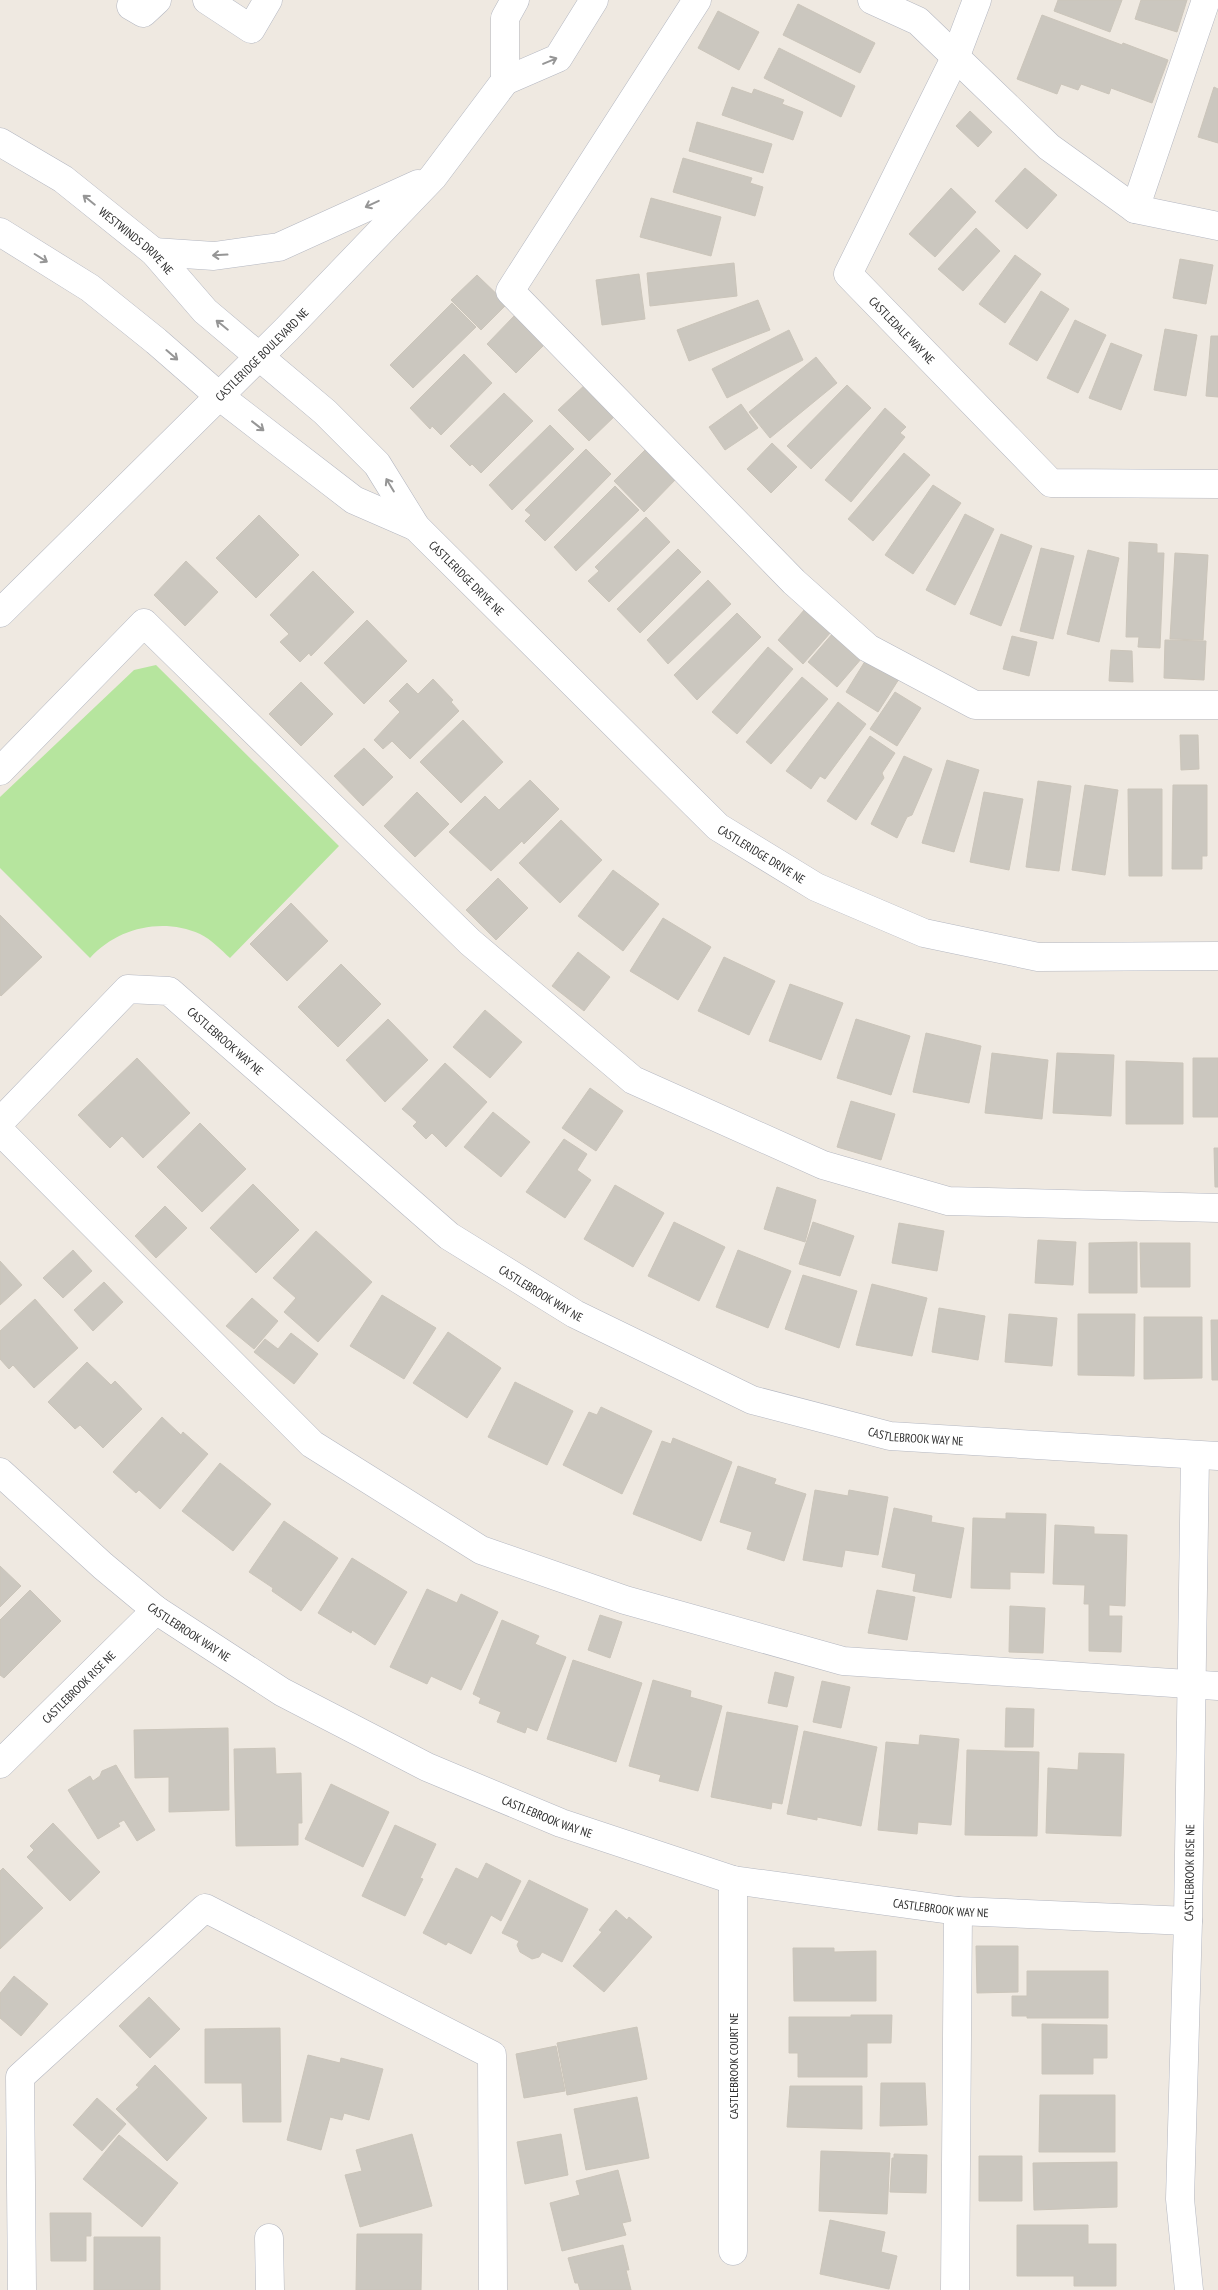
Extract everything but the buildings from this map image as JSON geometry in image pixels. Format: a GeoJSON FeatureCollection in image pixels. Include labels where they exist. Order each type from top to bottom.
{"type":"FeatureCollection","features":[{"type":"Feature","properties":{"kind":"street"},"geometry":{"type":"LineString","coordinates":[[130,6],[143,13],[157,0]]}},
{"type":"Feature","properties":{"kind":"street"},"geometry":{"type":"LineString","coordinates":[[207,0],[251,29],[268,0]]}},
{"type":"Feature","properties":{"kind":"street"},"geometry":{"type":"LineString","coordinates":[[505,81],[505,18],[515,0]]}},
{"type":"Feature","properties":{"kind":"street","name":"CASTLERIDGE BOULEVARD NE"},"geometry":{"type":"LineString","coordinates":[[0,613],[260,355],[433,177],[505,81],[558,58],[594,0]]}},
{"type":"Feature","properties":{"kind":"street"},"geometry":{"type":"LineString","coordinates":[[697,0],[510,291],[794,582],[868,648],[975,705],[1218,705]]}},
{"type":"Feature","properties":{"kind":"street"},"geometry":{"type":"LineString","coordinates":[[872,0],[918,21],[954,58],[1049,147],[1135,209],[1218,226]]}},
{"type":"Feature","properties":{"kind":"street","name":"CASTLEDALE WAY NE"},"geometry":{"type":"LineString","coordinates":[[977,0],[954,58],[848,274],[1051,483],[1218,484]]}},
{"type":"Feature","properties":{"kind":"street"},"geometry":{"type":"LineString","coordinates":[[1135,209],[1206,0]]}},
{"type":"Feature","properties":{"kind":"street","name":"WESTWINDS DRIVE NE"},"geometry":{"type":"LineString","coordinates":[[0,142],[63,179],[154,252],[205,311],[260,355]]}},
{"type":"Feature","properties":{"kind":"street"},"geometry":{"type":"LineString","coordinates":[[154,252],[214,256],[279,247],[433,177]]}},
{"type":"Feature","properties":{"kind":"street"},"geometry":{"type":"LineString","coordinates":[[0,232],[90,288],[156,341],[219,396]]}},
{"type":"Feature","properties":{"kind":"street","name":"CASTLERIDGE DRIVE NE"},"geometry":{"type":"LineString","coordinates":[[260,355],[324,412],[377,464],[416,527],[718,827],[816,887],[924,933],[1038,957],[1218,956]]}},
{"type":"Feature","properties":{"kind":"street","name":"CASTLERIDGE DRIVE NE"},"geometry":{"type":"LineString","coordinates":[[219,396],[354,500],[416,527]]}},
{"type":"Feature","properties":{"kind":"street"},"geometry":{"type":"LineString","coordinates":[[0,771],[144,623],[470,942],[633,1080],[823,1166],[948,1201],[1218,1208]]}},
{"type":"Feature","properties":{"kind":"street","name":"CASTLEBROOK WAY NE"},"geometry":{"type":"LineString","coordinates":[[0,1122],[128,989],[169,991],[449,1236],[575,1314],[752,1400],[890,1436],[1207,1456]]}},
{"type":"Feature","properties":{"kind":"street"},"geometry":{"type":"LineString","coordinates":[[0,1131],[312,1444],[481,1550],[625,1600],[843,1661],[1191,1686],[1218,1686]]}},
{"type":"Feature","properties":{"kind":"street","name":"CASTLEBROOK RISE NE"},"geometry":{"type":"LineString","coordinates":[[1189,2290],[1180,2198],[1188,1921],[1191,1686],[1207,1456]]}},
{"type":"Feature","properties":{"kind":"street","name":"CASTLEBROOK WAY NE"},"geometry":{"type":"LineString","coordinates":[[0,1472],[102,1566],[156,1610],[282,1692],[427,1767],[562,1823],[732,1880],[958,1911],[1188,1921]]}},
{"type":"Feature","properties":{"kind":"street","name":"CASTLEBROOK RISE NE"},"geometry":{"type":"LineString","coordinates":[[0,1764],[156,1610]]}},
{"type":"Feature","properties":{"kind":"street","name":"CASTLEBROOK COURT NE"},"geometry":{"type":"LineString","coordinates":[[732,1880],[732,2252]]}},
{"type":"Feature","properties":{"kind":"street"},"geometry":{"type":"LineString","coordinates":[[22,2290],[20,2077],[204,1908],[492,2055],[493,2290]]}},
{"type":"Feature","properties":{"kind":"street"},"geometry":{"type":"LineString","coordinates":[[955,2290],[958,1911]]}},
{"type":"Feature","properties":{"kind":"street"},"geometry":{"type":"LineString","coordinates":[[269,2238],[270,2290]]}},
{"type":"Feature","properties":{"kind":"green space"},"geometry":{"type":"Polygon","coordinates":[[[156,665],[339,846],[230,958],[200,934],[171,926],[156,926],[141,928],[113,939],[90,958],[0,868],[0,797],[134,670],[156,665]]]}}]}
